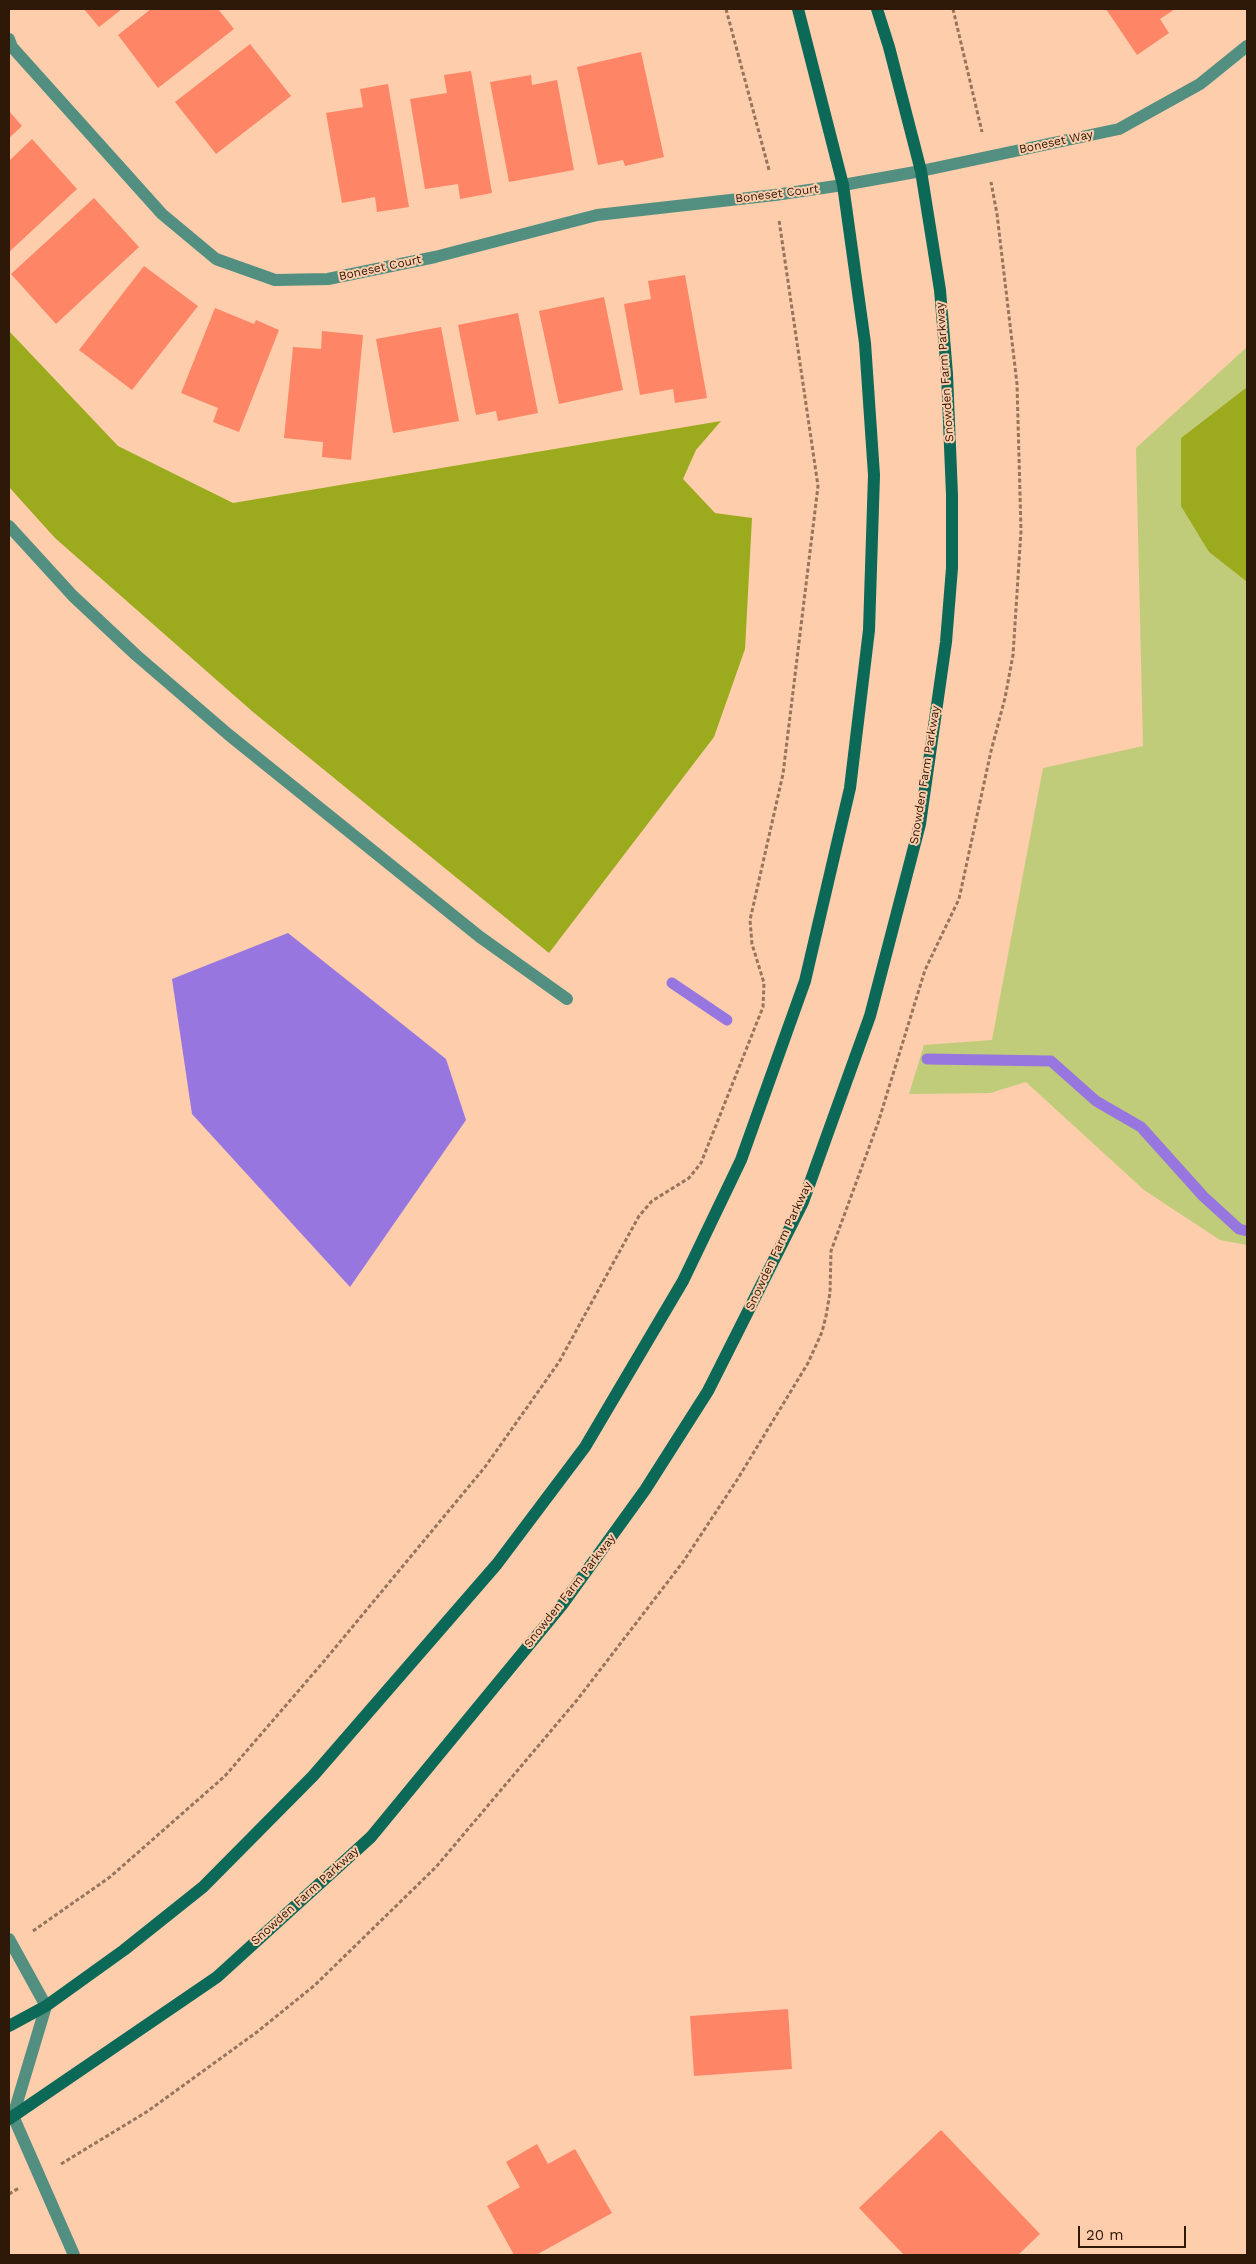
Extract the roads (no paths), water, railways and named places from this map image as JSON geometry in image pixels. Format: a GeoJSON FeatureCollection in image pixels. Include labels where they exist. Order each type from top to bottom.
{"type":"FeatureCollection","features":[{"type":"Feature","properties":{"kind":"main road"},"geometry":{"type":"LineString","coordinates":[[9,2026],[46,2006],[124,1950],[203,1887],[313,1776],[497,1564],[590,1438],[683,1281],[741,1160],[805,981],[850,788],[868,630],[874,475],[865,343],[843,185],[798,9]]}},
{"type":"Feature","properties":{"kind":"main road","name":"Snowden Farm Parkway"},"geometry":{"type":"LineString","coordinates":[[11,2117],[217,1977],[371,1837],[562,1605],[646,1490],[708,1391],[803,1202],[870,1016],[920,824],[946,642],[952,568],[952,495],[948,374],[940,290],[921,171],[889,47],[877,9]]}},
{"type":"Feature","properties":{"kind":"street","name":"Boneset Court"},"geometry":{"type":"LineString","coordinates":[[9,39],[12,47],[162,214],[216,259],[276,280],[328,279],[435,257],[597,215],[775,195],[843,185]]}},
{"type":"Feature","properties":{"kind":"street","name":"Boneset Way"},"geometry":{"type":"LineString","coordinates":[[843,185],[921,171],[1119,129],[1200,84],[1247,46]]}},
{"type":"Feature","properties":{"kind":"street"},"geometry":{"type":"LineString","coordinates":[[9,526],[73,596],[136,655],[229,736],[480,937],[567,999]]}},
{"type":"Feature","properties":{"kind":"street"},"geometry":{"type":"LineString","coordinates":[[10,1942],[46,2006],[11,2117],[74,2255]]}},
{"type":"Feature","properties":{"kind":"waterway"},"geometry":{"type":"LineString","coordinates":[[672,983],[727,1020]]}},
{"type":"Feature","properties":{"kind":"waterway"},"geometry":{"type":"LineString","coordinates":[[927,1059],[1051,1061],[1096,1101],[1141,1127],[1203,1196],[1239,1229],[1247,1231]]}}]}
